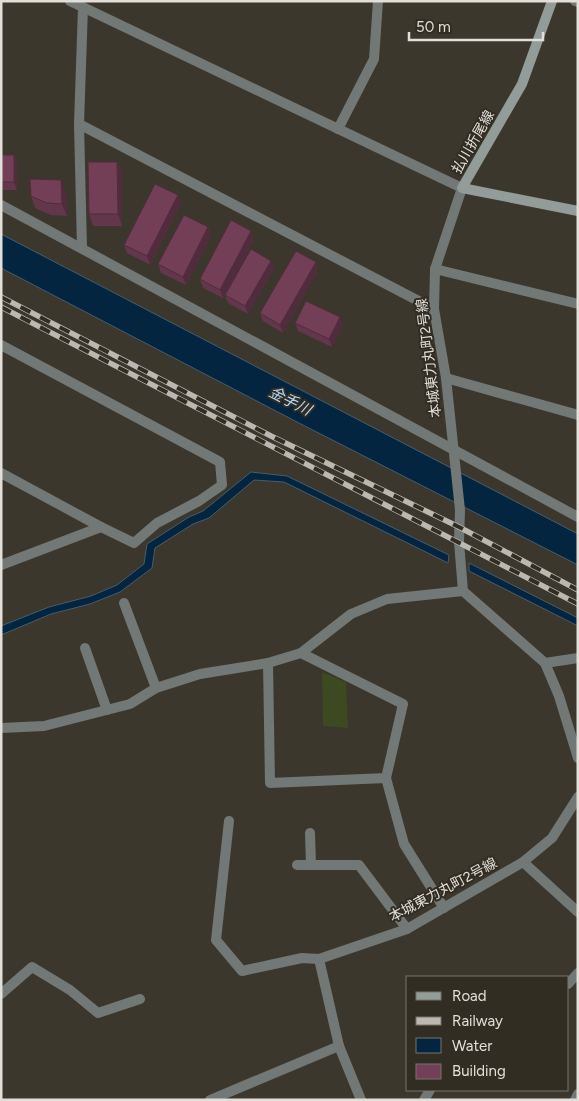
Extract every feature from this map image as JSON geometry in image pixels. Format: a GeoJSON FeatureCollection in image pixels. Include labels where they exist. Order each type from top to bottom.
{"type":"FeatureCollection","features":[{"type":"Feature","properties":{"kind":"main road","name":"払川折尾線"},"geometry":{"type":"LineString","coordinates":[[552,1],[522,84],[462,188],[578,211]]}},
{"type":"Feature","properties":{"kind":"street"},"geometry":{"type":"LineString","coordinates":[[70,1],[462,188]]}},
{"type":"Feature","properties":{"kind":"street"},"geometry":{"type":"LineString","coordinates":[[338,129],[374,59],[378,1]]}},
{"type":"Feature","properties":{"kind":"street"},"geometry":{"type":"LineString","coordinates":[[82,248],[79,124],[83,8]]}},
{"type":"Feature","properties":{"kind":"street"},"geometry":{"type":"LineString","coordinates":[[79,124],[434,309]]}},
{"type":"Feature","properties":{"kind":"street","name":"本城東力丸町2号線"},"geometry":{"type":"LineString","coordinates":[[462,188],[435,269],[434,309],[446,378],[460,510],[459,542],[463,591]]}},
{"type":"Feature","properties":{"kind":"street"},"geometry":{"type":"LineString","coordinates":[[1,205],[578,516]]}},
{"type":"Feature","properties":{"kind":"street"},"geometry":{"type":"LineString","coordinates":[[435,269],[578,304]]}},
{"type":"Feature","properties":{"kind":"street"},"geometry":{"type":"LineString","coordinates":[[1,345],[220,462],[222,485],[199,501],[157,523],[134,543],[1,473]]}},
{"type":"Feature","properties":{"kind":"street"},"geometry":{"type":"LineString","coordinates":[[446,378],[578,415]]}},
{"type":"Feature","properties":{"kind":"street"},"geometry":{"type":"LineString","coordinates":[[1,565],[101,527]]}},
{"type":"Feature","properties":{"kind":"street"},"geometry":{"type":"LineString","coordinates":[[1,728],[44,726],[130,704],[156,688],[200,674],[268,663],[301,653],[351,614],[387,599],[463,591],[545,663],[559,696],[578,758]]}},
{"type":"Feature","properties":{"kind":"street"},"geometry":{"type":"LineString","coordinates":[[124,603],[156,688]]}},
{"type":"Feature","properties":{"kind":"street"},"geometry":{"type":"LineString","coordinates":[[85,648],[107,710]]}},
{"type":"Feature","properties":{"kind":"street"},"geometry":{"type":"LineString","coordinates":[[301,653],[403,704],[386,778],[404,844],[444,908]]}},
{"type":"Feature","properties":{"kind":"street"},"geometry":{"type":"LineString","coordinates":[[545,663],[578,658]]}},
{"type":"Feature","properties":{"kind":"street"},"geometry":{"type":"LineString","coordinates":[[268,663],[270,783],[386,778]]}},
{"type":"Feature","properties":{"kind":"street","name":"本城東力丸町2号線"},"geometry":{"type":"LineString","coordinates":[[229,821],[216,940],[242,970],[302,958],[319,959],[407,929],[523,862],[552,838],[578,797]]}},
{"type":"Feature","properties":{"kind":"street"},"geometry":{"type":"LineString","coordinates":[[310,833],[311,865]]}},
{"type":"Feature","properties":{"kind":"street"},"geometry":{"type":"LineString","coordinates":[[523,862],[578,912]]}},
{"type":"Feature","properties":{"kind":"street"},"geometry":{"type":"LineString","coordinates":[[296,865],[359,865],[407,929]]}},
{"type":"Feature","properties":{"kind":"street"},"geometry":{"type":"LineString","coordinates":[[319,959],[339,1046],[361,1100]]}},
{"type":"Feature","properties":{"kind":"street"},"geometry":{"type":"LineString","coordinates":[[1,994],[32,967],[70,990],[98,1013],[140,999]]}},
{"type":"Feature","properties":{"kind":"street"},"geometry":{"type":"LineString","coordinates":[[569,983],[578,973]]}},
{"type":"Feature","properties":{"kind":"street"},"geometry":{"type":"LineString","coordinates":[[210,1100],[339,1046]]}},
{"type":"Feature","properties":{"kind":"street"},"geometry":{"type":"LineString","coordinates":[[575,1100],[578,1094]]}},
{"type":"Feature","properties":{"kind":"green space"},"geometry":{"type":"Polygon","coordinates":[[[322,672],[346,682],[348,728],[323,726],[322,672]]]}},
{"type":"Feature","properties":{"kind":"water","name":"金手川"},"geometry":{"type":"Polygon","coordinates":[[[1,234],[578,534],[578,565],[1,268],[1,234]]]}},
{"type":"Feature","properties":{"kind":"water"},"geometry":{"type":"Polygon","coordinates":[[[251,472],[287,476],[449,555],[448,563],[284,482],[254,480],[209,518],[193,524],[155,548],[152,568],[120,592],[90,604],[51,614],[1,635],[1,626],[49,607],[91,596],[117,585],[144,564],[147,544],[189,517],[203,511],[251,472]]]}},
{"type":"Feature","properties":{"kind":"water"},"geometry":{"type":"Polygon","coordinates":[[[469,563],[578,618],[578,626],[469,571],[469,563]]]}},
{"type":"Feature","properties":{"kind":"building"},"geometry":{"type":"Polygon","coordinates":[[[1,155],[14,155],[14,182],[1,182],[1,155]]]}},
{"type":"Feature","properties":{"kind":"building"},"geometry":{"type":"Polygon","coordinates":[[[88,162],[117,162],[118,214],[89,214],[88,162]]]}},
{"type":"Feature","properties":{"kind":"building"},"geometry":{"type":"Polygon","coordinates":[[[30,179],[61,180],[62,204],[47,203],[31,196],[30,179]]]}},
{"type":"Feature","properties":{"kind":"building"},"geometry":{"type":"Polygon","coordinates":[[[155,184],[178,195],[147,256],[124,245],[155,184]]]}},
{"type":"Feature","properties":{"kind":"building"},"geometry":{"type":"Polygon","coordinates":[[[184,215],[208,227],[183,277],[158,264],[184,215]]]}},
{"type":"Feature","properties":{"kind":"building"},"geometry":{"type":"Polygon","coordinates":[[[231,220],[251,231],[220,290],[200,279],[231,220]]]}},
{"type":"Feature","properties":{"kind":"building"},"geometry":{"type":"Polygon","coordinates":[[[251,249],[271,261],[245,306],[225,295],[251,249]]]}},
{"type":"Feature","properties":{"kind":"building"},"geometry":{"type":"Polygon","coordinates":[[[296,251],[316,262],[280,325],[260,313],[296,251]]]}},
{"type":"Feature","properties":{"kind":"building"},"geometry":{"type":"Polygon","coordinates":[[[306,301],[340,317],[329,339],[295,323],[306,301]]]}},
{"type":"Feature","properties":{"kind":"railway"},"geometry":{"type":"LineString","coordinates":[[1,297],[271,436],[459,527],[578,590]]}},
{"type":"Feature","properties":{"kind":"railway"},"geometry":{"type":"LineString","coordinates":[[1,307],[578,604]]}}]}
